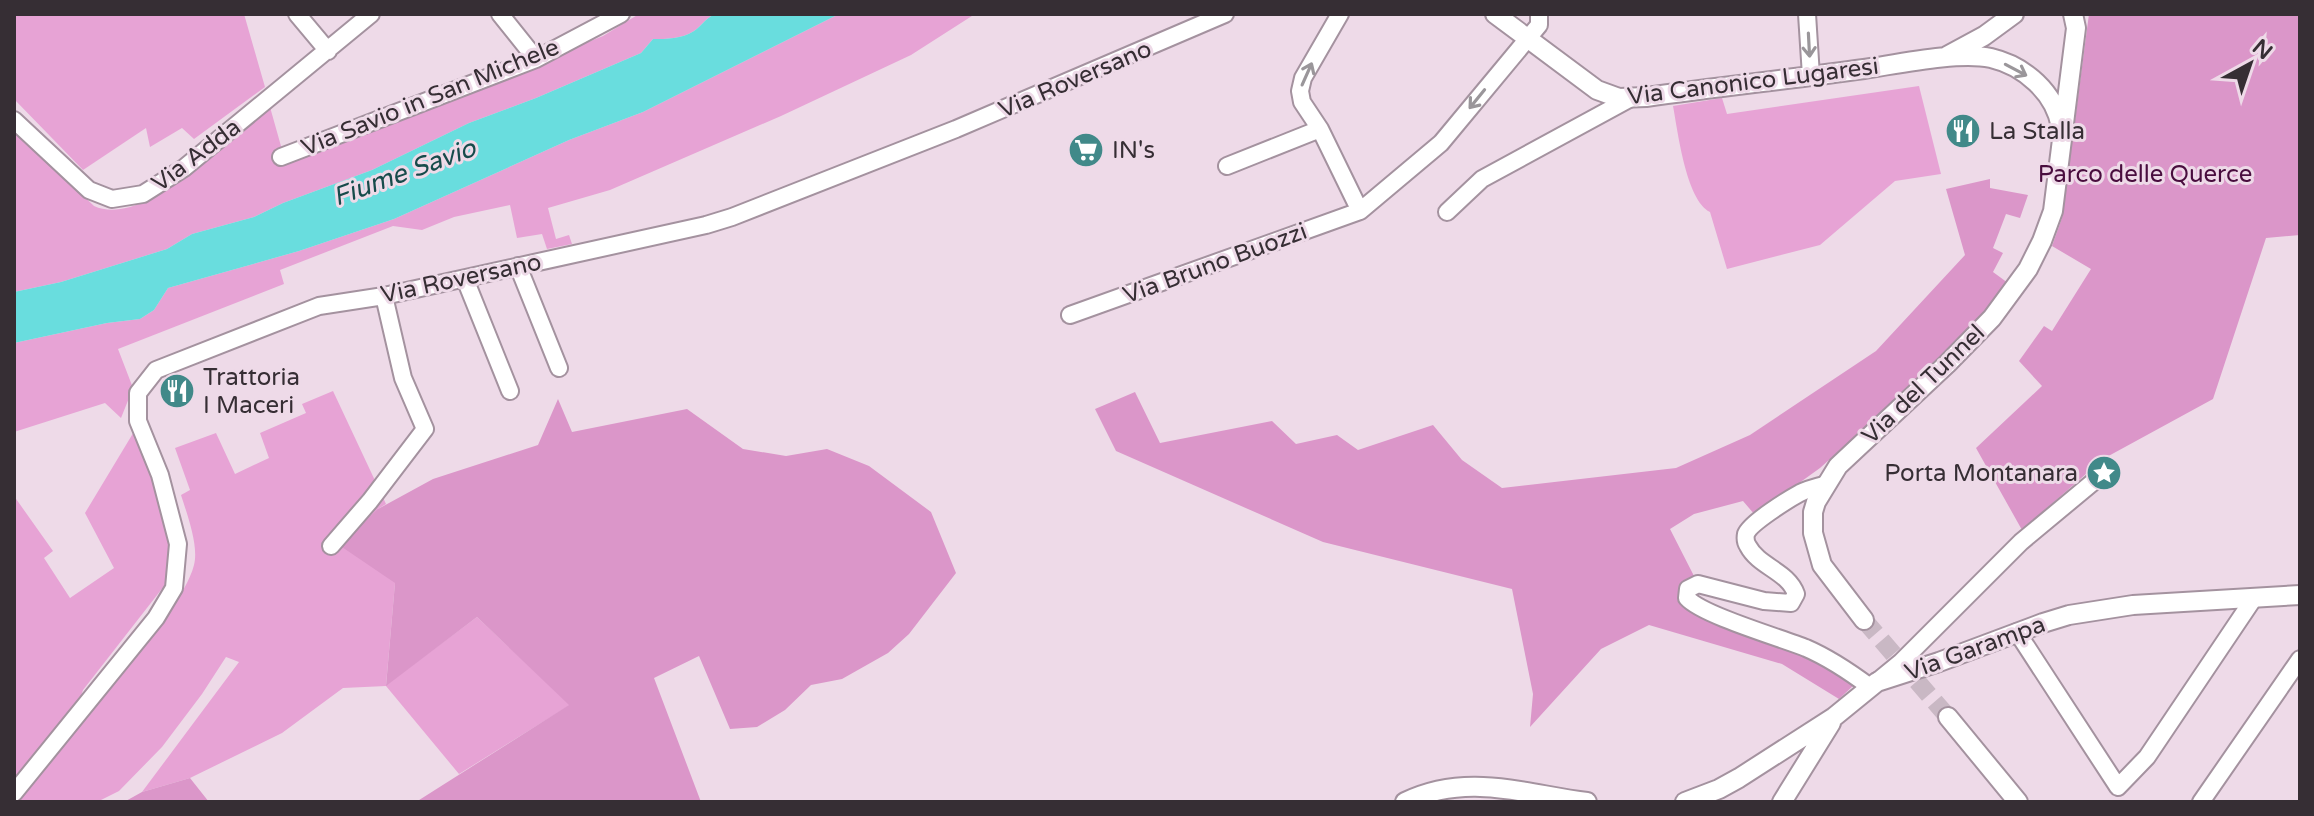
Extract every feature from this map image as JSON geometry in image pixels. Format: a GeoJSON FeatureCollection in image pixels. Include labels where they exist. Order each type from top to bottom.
{"type":"FeatureCollection","features":[{"type":"Feature","properties":{"kind":"street"},"geometry":{"type":"LineString","coordinates":[[297,14],[328,51]]}},
{"type":"Feature","properties":{"kind":"street","name":"Via Adda"},"geometry":{"type":"LineString","coordinates":[[14,120],[89,190],[112,199],[143,194],[184,168],[371,14]]}},
{"type":"Feature","properties":{"kind":"street"},"geometry":{"type":"LineString","coordinates":[[500,14],[536,59]]}},
{"type":"Feature","properties":{"kind":"street","name":"Via Savio in San Michele"},"geometry":{"type":"LineString","coordinates":[[281,157],[536,59],[621,14]]}},
{"type":"Feature","properties":{"kind":"street","name":"Via Roversano"},"geometry":{"type":"LineString","coordinates":[[14,793],[156,618],[174,588],[178,544],[160,475],[138,421],[138,393],[156,370],[319,306],[465,279],[732,217],[956,129],[1225,14]]}},
{"type":"Feature","properties":{"kind":"street"},"geometry":{"type":"LineString","coordinates":[[1340,14],[1303,78],[1300,91],[1302,102],[1320,129],[1360,211],[1441,143],[1539,25],[1539,14]]}},
{"type":"Feature","properties":{"kind":"street","name":"Via Canonico Lugaresi"},"geometry":{"type":"LineString","coordinates":[[1495,14],[1597,90],[1631,98],[1940,58]]}},
{"type":"Feature","properties":{"kind":"street"},"geometry":{"type":"LineString","coordinates":[[1807,14],[1811,76]]}},
{"type":"Feature","properties":{"kind":"street"},"geometry":{"type":"LineString","coordinates":[[1940,58],[1984,36],[2014,14]]}},
{"type":"Feature","properties":{"kind":"street","name":"Via del Tunnel"},"geometry":{"type":"LineString","coordinates":[[1864,620],[1832,580],[1816,549],[1813,512],[1824,485],[1838,466],[1992,318],[2028,269],[2053,211],[2076,19]]}},
{"type":"Feature","properties":{"kind":"street","name":"Via del Tunnel"},"geometry":{"type":"LineString","coordinates":[[1940,58],[1991,58],[2033,79],[2054,102],[2063,137]]}},
{"type":"Feature","properties":{"kind":"street"},"geometry":{"type":"LineString","coordinates":[[1447,212],[1482,179],[1631,98]]}},
{"type":"Feature","properties":{"kind":"street"},"geometry":{"type":"LineString","coordinates":[[1227,166],[1320,129]]}},
{"type":"Feature","properties":{"kind":"street","name":"Via Bruno Buozzi"},"geometry":{"type":"LineString","coordinates":[[1070,315],[1360,211]]}},
{"type":"Feature","properties":{"kind":"street"},"geometry":{"type":"LineString","coordinates":[[518,266],[559,368]]}},
{"type":"Feature","properties":{"kind":"street"},"geometry":{"type":"LineString","coordinates":[[465,279],[510,391]]}},
{"type":"Feature","properties":{"kind":"street"},"geometry":{"type":"LineString","coordinates":[[331,546],[425,429],[403,378],[384,296]]}},
{"type":"Feature","properties":{"kind":"street"},"geometry":{"type":"LineString","coordinates":[[1824,485],[1801,492],[1768,514],[1746,536],[1746,542],[1754,554],[1794,587],[1796,594],[1791,603],[1764,601],[1698,584],[1688,589],[1687,598],[1717,615],[1818,654],[1873,685],[1901,662],[2021,542],[2104,473]]}},
{"type":"Feature","properties":{"kind":"street","name":"Via Garampa"},"geometry":{"type":"LineString","coordinates":[[1685,802],[1719,789],[1834,717],[1873,685],[2017,632],[2069,615],[2133,605],[2300,595]]}},
{"type":"Feature","properties":{"kind":"street"},"geometry":{"type":"LineString","coordinates":[[2017,632],[2118,787],[2147,757],[2254,598]]}},
{"type":"Feature","properties":{"kind":"street"},"geometry":{"type":"LineString","coordinates":[[2201,802],[2300,659]]}},
{"type":"Feature","properties":{"kind":"street"},"geometry":{"type":"LineString","coordinates":[[1782,802],[1834,717]]}},
{"type":"Feature","properties":{"kind":"street"},"geometry":{"type":"LineString","coordinates":[[1948,717],[2018,802]]}},
{"type":"Feature","properties":{"kind":"street"},"geometry":{"type":"LineString","coordinates":[[1405,802],[1439,790],[1485,786],[1587,802]]}},
{"type":"Feature","properties":{"kind":"shaded area"},"geometry":{"type":"Polygon","coordinates":[[[14,14],[244,14],[265,87],[194,139],[182,128],[150,147],[146,128],[83,170],[14,99],[14,14]]]}},
{"type":"Feature","properties":{"kind":"shaded area"},"geometry":{"type":"Polygon","coordinates":[[[639,14],[715,14],[689,34],[653,39],[641,53],[469,123],[372,170],[254,217],[192,234],[167,249],[61,282],[14,292],[14,130],[94,206],[114,210],[137,205],[187,177],[270,107],[286,164],[603,36],[639,14]]]}},
{"type":"Feature","properties":{"kind":"shaded area"},"geometry":{"type":"Polygon","coordinates":[[[839,14],[975,14],[911,55],[781,116],[610,190],[548,208],[556,239],[569,235],[572,244],[547,249],[542,234],[517,238],[510,205],[454,217],[422,230],[393,226],[280,270],[284,284],[118,349],[133,388],[121,418],[105,403],[14,432],[14,343],[140,319],[154,310],[168,288],[299,251],[394,219],[569,140],[643,112],[839,14]]]}},
{"type":"Feature","properties":{"kind":"shaded area"},"geometry":{"type":"Polygon","coordinates":[[[1919,86],[1941,174],[1895,181],[1820,245],[1727,269],[1710,212],[1702,205],[1689,180],[1673,106],[1722,98],[1727,114],[1919,86]]]}},
{"type":"Feature","properties":{"kind":"shaded area"},"geometry":{"type":"Polygon","coordinates":[[[333,391],[386,504],[378,509],[395,583],[386,685],[477,617],[570,705],[459,774],[386,686],[343,688],[282,733],[190,778],[142,792],[239,662],[226,657],[162,747],[119,791],[97,802],[18,802],[171,611],[190,577],[195,549],[181,495],[190,490],[175,448],[216,433],[235,474],[269,458],[260,433],[306,413],[302,404],[333,391]]]}},
{"type":"Feature","properties":{"kind":"shaded area"},"geometry":{"type":"Polygon","coordinates":[[[135,430],[139,434],[174,546],[168,581],[83,690],[79,702],[14,783],[14,496],[53,551],[44,558],[70,598],[114,568],[85,513],[135,430]]]}},
{"type":"Feature","properties":{"kind":"green space","name":"Parco delle Querce"},"geometry":{"type":"Polygon","coordinates":[[[2089,14],[2300,14],[2300,235],[2266,238],[2213,399],[2103,459],[2022,530],[1976,448],[2042,386],[2019,361],[2044,326],[2052,331],[2091,269],[2052,246],[2062,218],[2089,14]]]}},
{"type":"Feature","properties":{"kind":"green space"},"geometry":{"type":"Polygon","coordinates":[[[1990,179],[1990,188],[2028,195],[2020,218],[2006,214],[1993,248],[2003,253],[1993,272],[2008,283],[1959,343],[1820,468],[1755,515],[1743,501],[1694,514],[1670,529],[1694,576],[1686,580],[1680,590],[1800,651],[1855,684],[1839,699],[1782,664],[1649,625],[1601,649],[1530,727],[1533,694],[1512,589],[1323,542],[1116,451],[1095,409],[1135,392],[1160,443],[1272,421],[1296,444],[1337,435],[1358,450],[1433,425],[1462,460],[1502,488],[1676,468],[1750,435],[1876,351],[1965,255],[1946,189],[1990,179]]]}},
{"type":"Feature","properties":{"kind":"green space"},"geometry":{"type":"Polygon","coordinates":[[[558,399],[572,432],[687,409],[743,449],[786,456],[827,449],[869,466],[931,512],[956,573],[909,634],[888,653],[842,679],[811,685],[785,710],[757,727],[730,729],[699,656],[654,678],[701,802],[416,802],[569,705],[477,617],[386,686],[395,583],[339,545],[378,509],[433,479],[538,445],[558,399]]]}},
{"type":"Feature","properties":{"kind":"green space"},"geometry":{"type":"Polygon","coordinates":[[[190,778],[209,802],[124,802],[142,792],[190,778]]]}},
{"type":"Feature","properties":{"kind":"water","name":"Fiume Savio"},"geometry":{"type":"Polygon","coordinates":[[[715,14],[839,14],[643,112],[569,140],[394,219],[299,251],[168,288],[154,310],[140,319],[14,343],[14,292],[61,282],[167,249],[192,234],[254,217],[372,170],[469,123],[641,53],[653,39],[689,34],[715,14]]]}},
{"type":"Feature","properties":{"kind":"tunnel"},"geometry":{"type":"LineString","coordinates":[[1864,620],[1948,717]]}},
{"type":"Feature","properties":{"kind":"place","name":"La Stalla"},"geometry":{"type":"Point","coordinates":[1963,131]}},
{"type":"Feature","properties":{"kind":"place","name":"IN's"},"geometry":{"type":"Point","coordinates":[1086,150]}},
{"type":"Feature","properties":{"kind":"place","name":"Trattoria I Maceri"},"geometry":{"type":"Point","coordinates":[177,391]}},
{"type":"Feature","properties":{"kind":"place","name":"Porta Montanara"},"geometry":{"type":"Point","coordinates":[2104,473]}}]}
